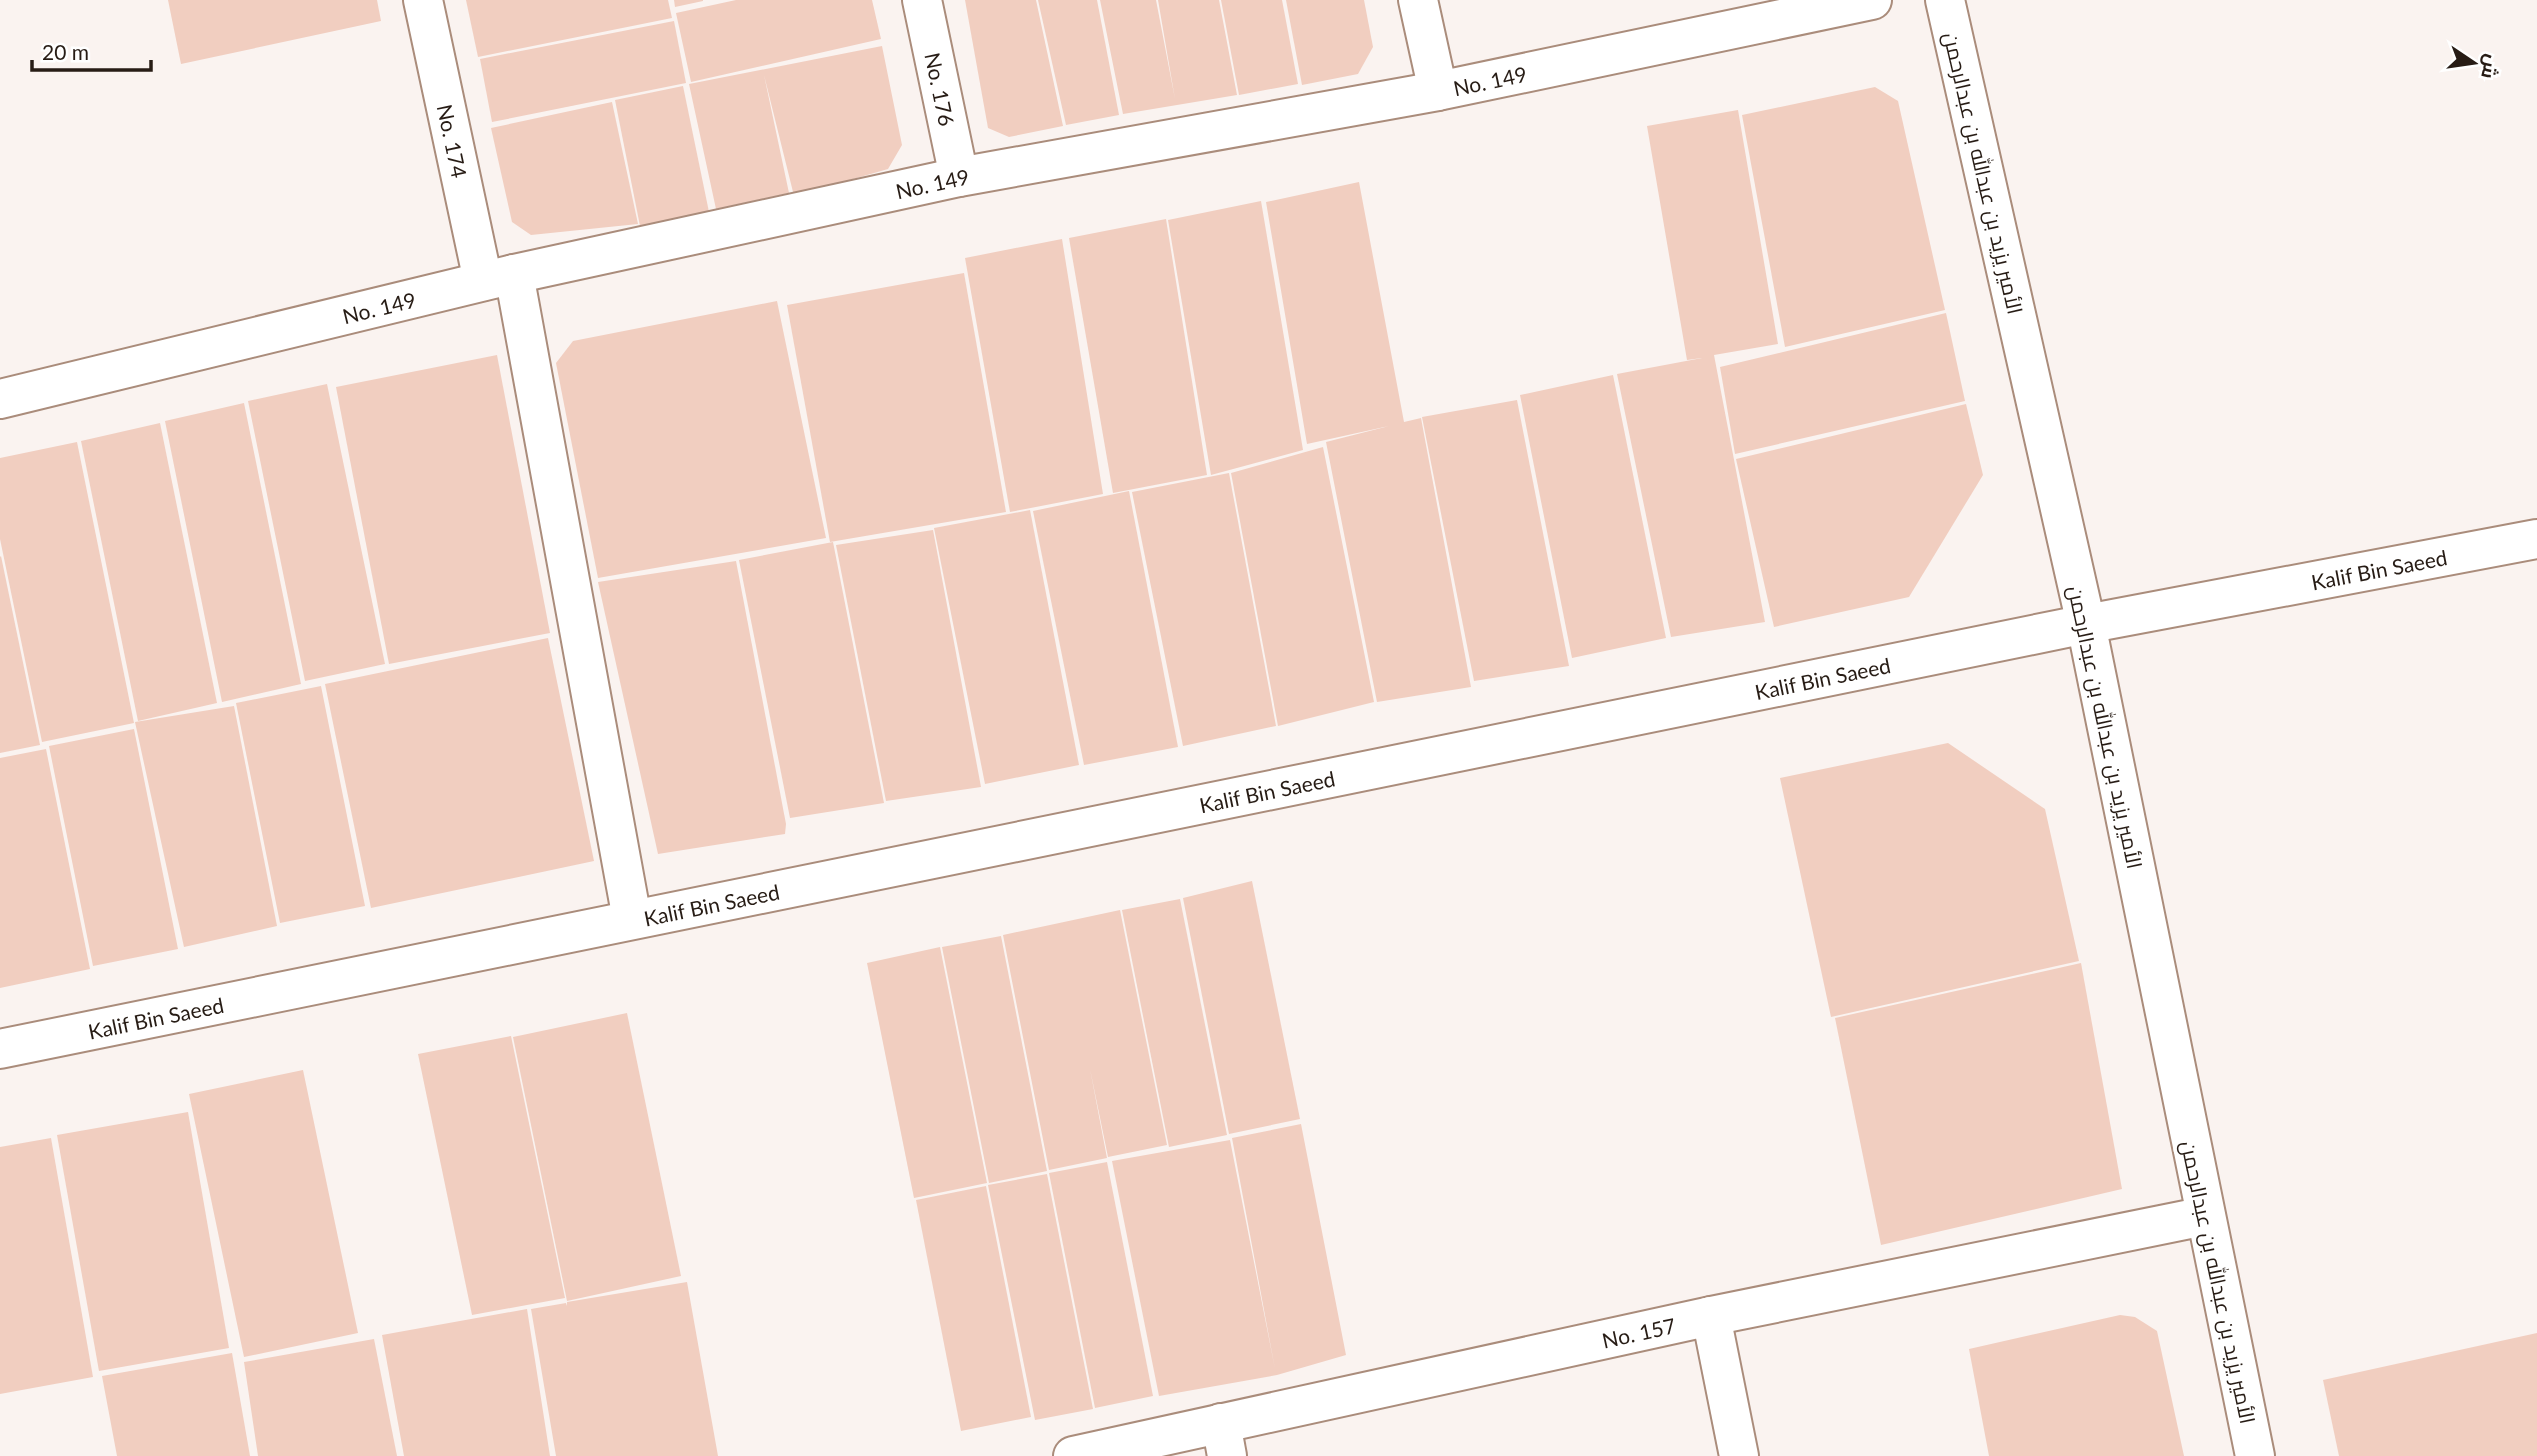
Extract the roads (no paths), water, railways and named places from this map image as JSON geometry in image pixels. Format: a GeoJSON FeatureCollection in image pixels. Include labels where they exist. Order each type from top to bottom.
{"type":"FeatureCollection","features":[{"type":"Feature","properties":{"kind":"street","name":"No. 174"},"geometry":{"type":"LineString","coordinates":[[423,0],[498,277],[632,919]]}},
{"type":"Feature","properties":{"kind":"street","name":"No. 176"},"geometry":{"type":"LineString","coordinates":[[922,0],[958,177]]}},
{"type":"Feature","properties":{"kind":"street"},"geometry":{"type":"LineString","coordinates":[[1418,0],[1438,91]]}},
{"type":"Feature","properties":{"kind":"street","name":"No. 149"},"geometry":{"type":"LineString","coordinates":[[0,397],[498,277],[958,177],[1438,91],[1872,0]]}},
{"type":"Feature","properties":{"kind":"street","name":"الأمير يزيد بن عبدالله بن عبدالرحمن"},"geometry":{"type":"LineString","coordinates":[[1945,0],[2086,624],[2255,1456]]}},
{"type":"Feature","properties":{"kind":"street","name":"Kalif Bin Saeed"},"geometry":{"type":"LineString","coordinates":[[0,1049],[2086,624],[2537,538]]}},
{"type":"Feature","properties":{"kind":"street","name":"No. 157"},"geometry":{"type":"LineString","coordinates":[[1073,1456],[1224,1440],[1711,1316],[2205,1216]]}},
{"type":"Feature","properties":{"kind":"street"},"geometry":{"type":"LineString","coordinates":[[1711,1316],[1738,1456]]}}]}
